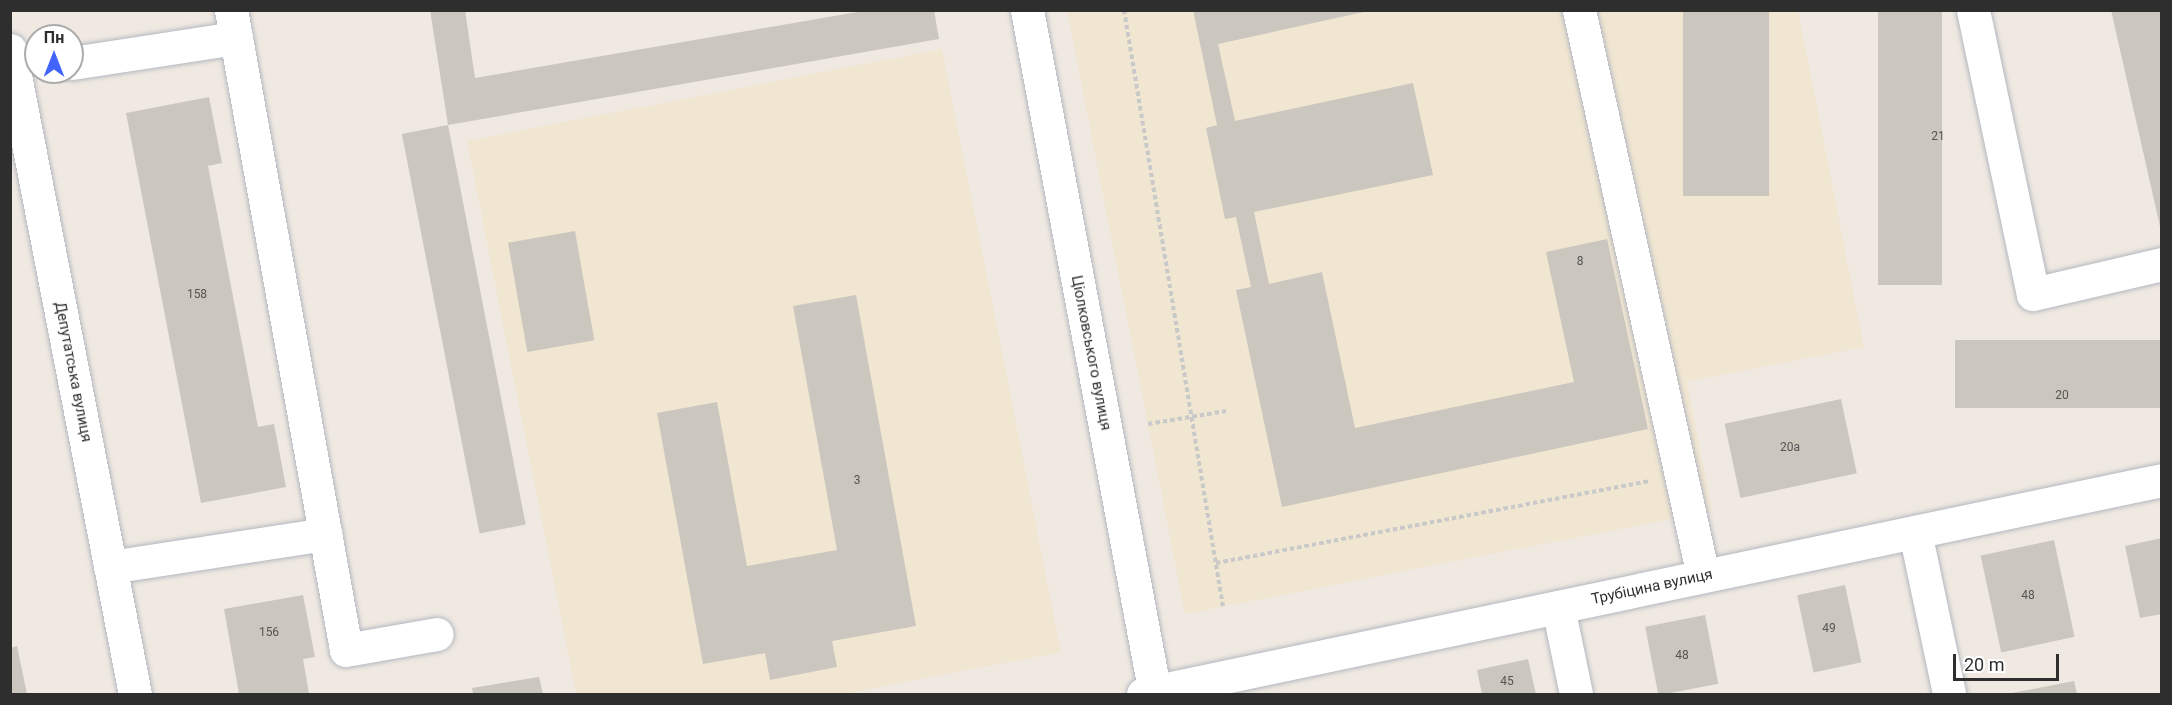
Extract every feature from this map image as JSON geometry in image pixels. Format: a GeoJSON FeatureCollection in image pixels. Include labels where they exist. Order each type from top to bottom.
{"type":"FeatureCollection","features":[{"type":"Feature","properties":{"kind":"street","name":"Ціолковського вулиця"},"geometry":{"type":"LineString","coordinates":[[1027,10],[1151,694]]}},
{"type":"Feature","properties":{"kind":"street"},"geometry":{"type":"LineString","coordinates":[[1579,10],[1703,576]]}},
{"type":"Feature","properties":{"kind":"street"},"geometry":{"type":"LineString","coordinates":[[1973,10],[2033,294],[2162,264]]}},
{"type":"Feature","properties":{"kind":"street"},"geometry":{"type":"LineString","coordinates":[[84,60],[233,24],[345,650],[437,634]]}},
{"type":"Feature","properties":{"kind":"street","name":"Депутатська вулиця"},"geometry":{"type":"LineString","coordinates":[[18,65],[135,694]]}},
{"type":"Feature","properties":{"kind":"street","name":"Трубіцина вулиця"},"geometry":{"type":"LineString","coordinates":[[1151,694],[2162,480]]}},
{"type":"Feature","properties":{"kind":"street"},"geometry":{"type":"LineString","coordinates":[[1916,532],[1949,694]]}},
{"type":"Feature","properties":{"kind":"street"},"geometry":{"type":"LineString","coordinates":[[110,567],[325,534]]}},
{"type":"Feature","properties":{"kind":"street"},"geometry":{"type":"LineString","coordinates":[[1558,607],[1576,694]]}},
{"type":"Feature","properties":{"kind":"path"},"geometry":{"type":"LineString","coordinates":[[1124,10],[1223,607]]}},
{"type":"Feature","properties":{"kind":"path"},"geometry":{"type":"LineString","coordinates":[[1148,424],[1226,411]]}},
{"type":"Feature","properties":{"kind":"path"},"geometry":{"type":"LineString","coordinates":[[1216,563],[1681,474]]}},
{"type":"Feature","properties":{"kind":"shaded area"},"geometry":{"type":"Polygon","coordinates":[[[1067,11],[1798,11],[1864,347],[1687,382],[1712,511],[1185,614],[1067,11]]]}},
{"type":"Feature","properties":{"kind":"shaded area"},"geometry":{"type":"Polygon","coordinates":[[[942,49],[1061,652],[844,694],[576,694],[467,141],[942,49]]]}},
{"type":"Feature","properties":{"kind":"building"},"geometry":{"type":"Polygon","coordinates":[[[430,10],[465,10],[475,78],[869,10],[934,10],[939,39],[448,125],[430,10]]]}},
{"type":"Feature","properties":{"kind":"building"},"geometry":{"type":"Polygon","coordinates":[[[1193,10],[1373,10],[1218,44],[1235,121],[1413,83],[1433,175],[1254,212],[1269,284],[1322,272],[1355,428],[1574,382],[1546,252],[1607,239],[1648,429],[1282,507],[1236,290],[1251,287],[1236,217],[1225,219],[1206,128],[1217,125],[1193,10]]]}},
{"type":"Feature","properties":{"kind":"building"},"geometry":{"type":"Polygon","coordinates":[[[1683,10],[1769,10],[1769,196],[1683,196],[1683,10]]]}},
{"type":"Feature","properties":{"kind":"building"},"geometry":{"type":"Polygon","coordinates":[[[1878,10],[1942,10],[1942,285],[1878,285],[1878,10]]]}},
{"type":"Feature","properties":{"kind":"building"},"geometry":{"type":"Polygon","coordinates":[[[2111,10],[2162,10],[2162,231],[2161,231],[2111,10]]]}},
{"type":"Feature","properties":{"kind":"building"},"geometry":{"type":"Polygon","coordinates":[[[209,97],[222,163],[208,166],[258,427],[274,424],[286,487],[201,503],[126,113],[209,97]]]}},
{"type":"Feature","properties":{"kind":"building"},"geometry":{"type":"Polygon","coordinates":[[[448,125],[526,525],[480,533],[402,134],[448,125]]]}},
{"type":"Feature","properties":{"kind":"building"},"geometry":{"type":"Polygon","coordinates":[[[575,231],[594,340],[527,352],[508,243],[575,231]]]}},
{"type":"Feature","properties":{"kind":"building"},"geometry":{"type":"Polygon","coordinates":[[[856,295],[916,626],[832,641],[837,667],[770,680],[765,653],[703,664],[657,413],[717,402],[747,566],[837,550],[793,306],[856,295]]]}},
{"type":"Feature","properties":{"kind":"building"},"geometry":{"type":"Polygon","coordinates":[[[1955,340],[2162,340],[2162,408],[1955,408],[1955,340]]]}},
{"type":"Feature","properties":{"kind":"building"},"geometry":{"type":"Polygon","coordinates":[[[1841,399],[1857,473],[1740,498],[1725,424],[1841,399]]]}},
{"type":"Feature","properties":{"kind":"building"},"geometry":{"type":"Polygon","coordinates":[[[2162,538],[2162,614],[2140,618],[2125,546],[2162,538]]]}},
{"type":"Feature","properties":{"kind":"building"},"geometry":{"type":"Polygon","coordinates":[[[2054,540],[2075,637],[2001,652],[1981,556],[2054,540]]]}},
{"type":"Feature","properties":{"kind":"building"},"geometry":{"type":"Polygon","coordinates":[[[1845,585],[1861,662],[1813,672],[1797,595],[1845,585]]]}},
{"type":"Feature","properties":{"kind":"building"},"geometry":{"type":"Polygon","coordinates":[[[303,595],[315,657],[303,659],[309,694],[239,694],[224,609],[303,595]]]}},
{"type":"Feature","properties":{"kind":"building"},"geometry":{"type":"Polygon","coordinates":[[[1705,615],[1718,684],[1658,694],[1645,627],[1705,615]]]}},
{"type":"Feature","properties":{"kind":"building"},"geometry":{"type":"Polygon","coordinates":[[[17,646],[27,694],[10,694],[10,648],[17,646]]]}},
{"type":"Feature","properties":{"kind":"building"},"geometry":{"type":"Polygon","coordinates":[[[1528,659],[1536,694],[1482,694],[1477,670],[1528,659]]]}},
{"type":"Feature","properties":{"kind":"building"},"geometry":{"type":"Polygon","coordinates":[[[539,677],[543,694],[473,694],[472,688],[539,677]]]}},
{"type":"Feature","properties":{"kind":"building"},"geometry":{"type":"Polygon","coordinates":[[[2074,681],[2077,694],[2012,694],[2012,693],[2074,681]]]}}]}
